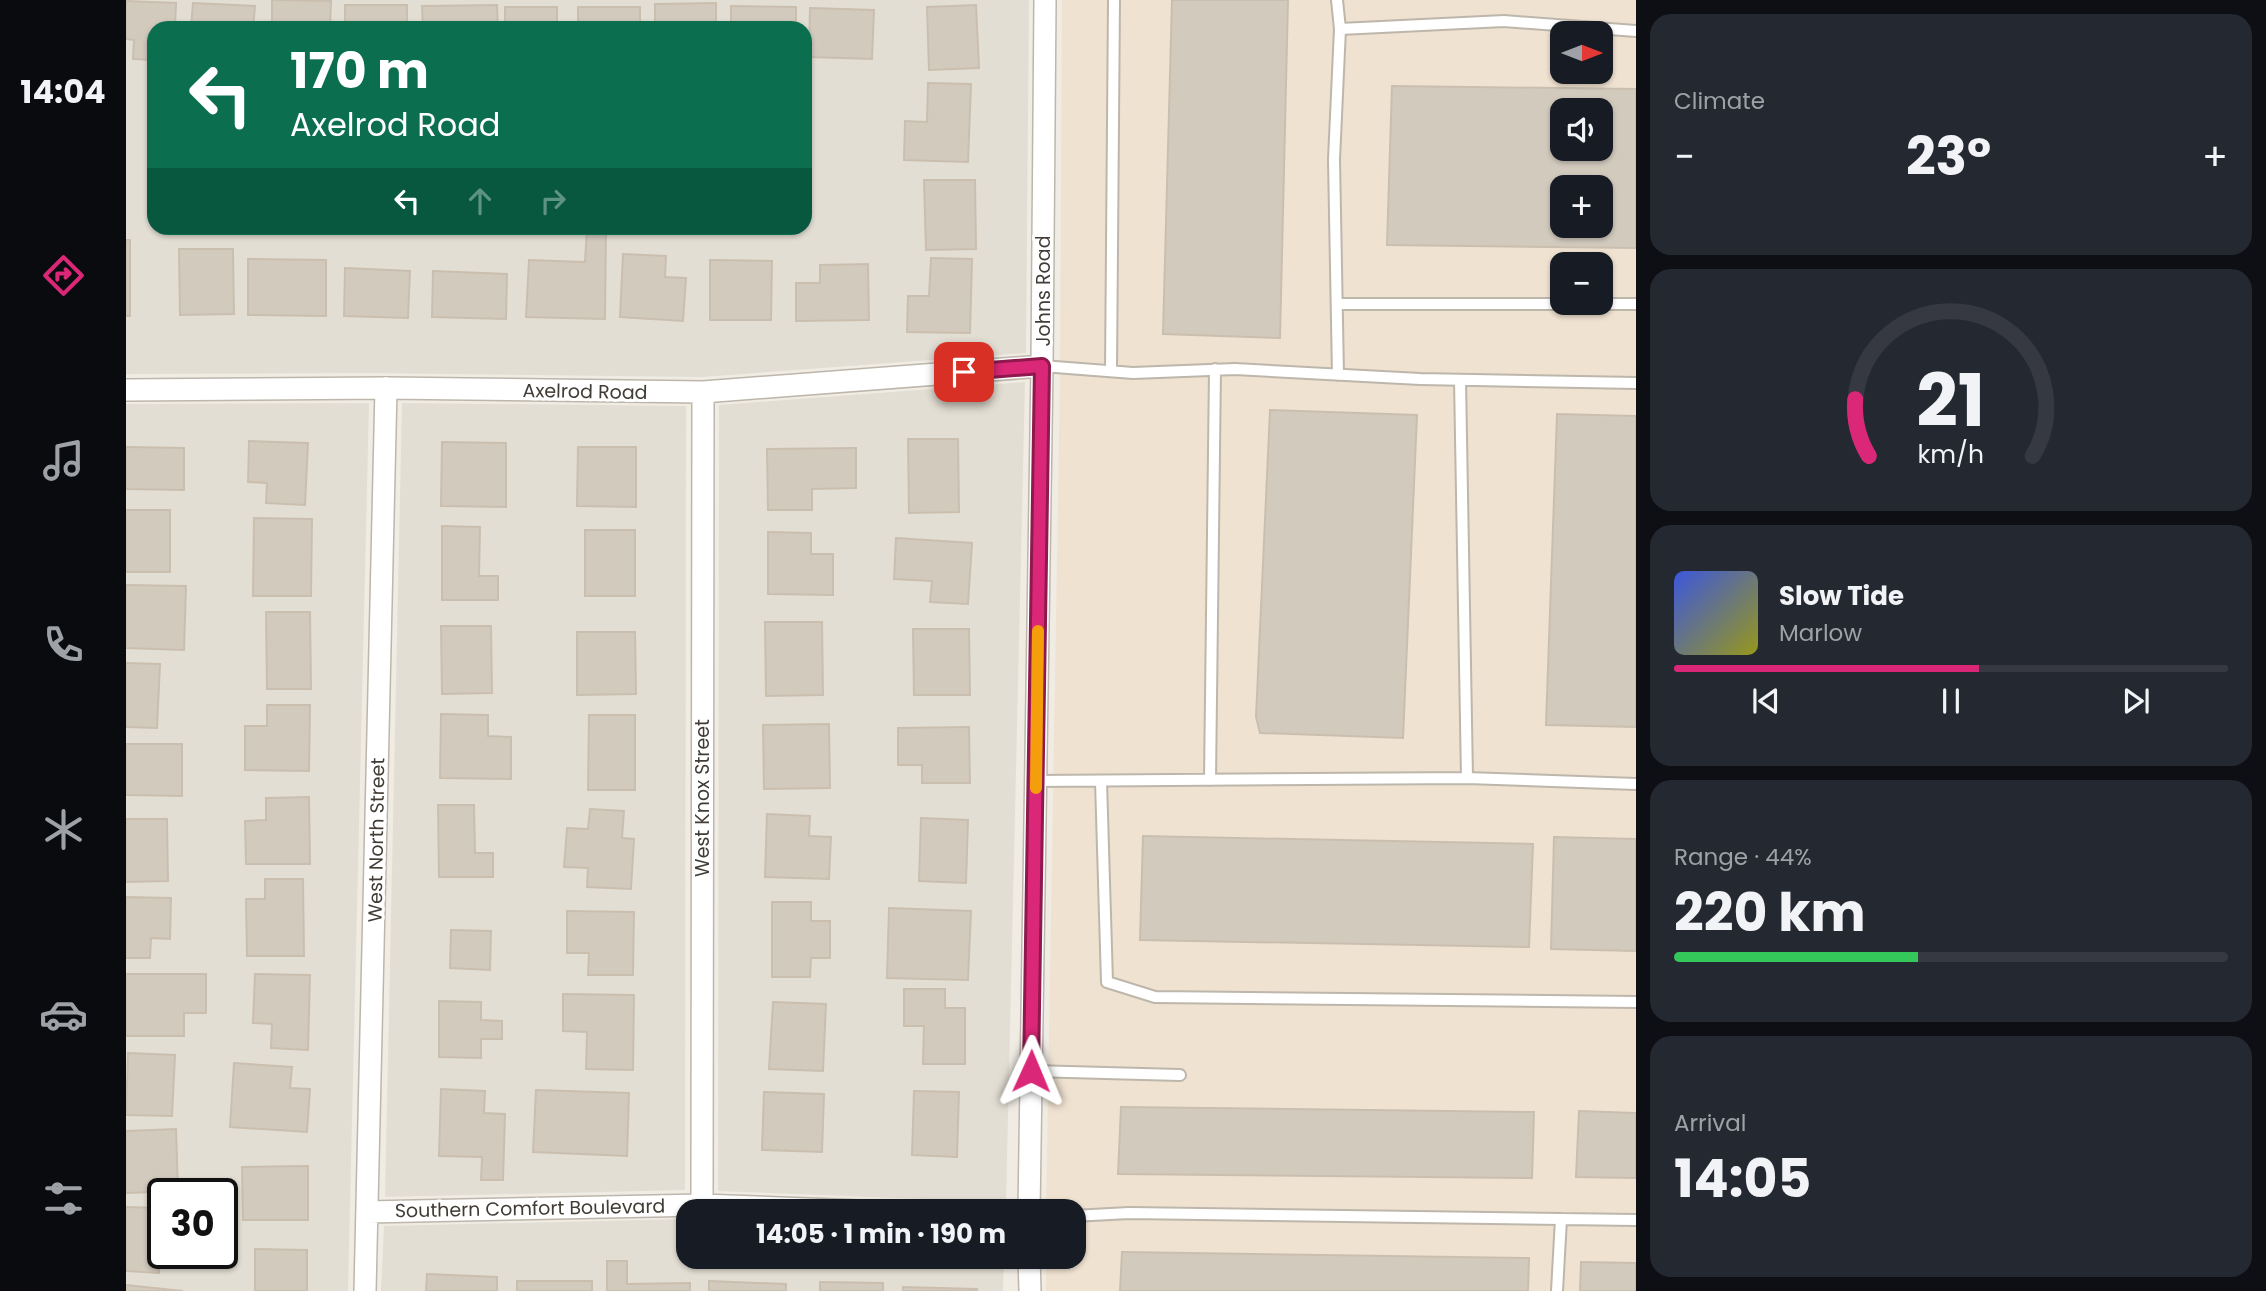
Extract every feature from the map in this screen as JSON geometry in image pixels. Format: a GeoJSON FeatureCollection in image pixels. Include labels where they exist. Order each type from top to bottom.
{"type":"FeatureCollection","features":[{"type":"Feature","properties":{"kind":"street","name":"Johns Road"},"geometry":{"type":"LineString","coordinates":[[1029,1199],[1045,0]]}},
{"type":"Feature","properties":{"kind":"street","name":"Axelrod Road"},"geometry":{"type":"LineString","coordinates":[[126,390],[386,388],[703,392],[1042,366]]}},
{"type":"Feature","properties":{"kind":"street","name":"West North Street"},"geometry":{"type":"LineString","coordinates":[[365,1291],[386,388]]}},
{"type":"Feature","properties":{"kind":"street","name":"West Knox Street"},"geometry":{"type":"LineString","coordinates":[[702,1199],[703,392]]}},
{"type":"Feature","properties":{"kind":"street","name":"Southern Comfort Boulevard"},"geometry":{"type":"LineString","coordinates":[[368,1212],[676,1206]]}},
{"type":"Feature","properties":{"kind":"street"},"geometry":{"type":"LineString","coordinates":[[1029,1269],[1030,1291]]}},
{"type":"Feature","properties":{"kind":"lane"},"geometry":{"type":"LineString","coordinates":[[1111,371],[1114,0]]}},
{"type":"Feature","properties":{"kind":"lane"},"geometry":{"type":"LineString","coordinates":[[1337,0],[1340,29],[1334,159],[1338,375]]}},
{"type":"Feature","properties":{"kind":"lane"},"geometry":{"type":"LineString","coordinates":[[1340,29],[1504,21],[1636,31]]}},
{"type":"Feature","properties":{"kind":"lane"},"geometry":{"type":"LineString","coordinates":[[1337,303],[1636,303]]}},
{"type":"Feature","properties":{"kind":"lane"},"geometry":{"type":"LineString","coordinates":[[1042,366],[1133,373],[1215,369],[1460,380],[1636,383]]}},
{"type":"Feature","properties":{"kind":"lane"},"geometry":{"type":"LineString","coordinates":[[1210,780],[1215,369]]}},
{"type":"Feature","properties":{"kind":"lane"},"geometry":{"type":"LineString","coordinates":[[1460,380],[1467,778]]}},
{"type":"Feature","properties":{"kind":"lane"},"geometry":{"type":"LineString","coordinates":[[1036,781],[1467,778],[1636,784]]}},
{"type":"Feature","properties":{"kind":"lane"},"geometry":{"type":"LineString","coordinates":[[1101,780],[1107,982],[1155,997],[1636,1002]]}},
{"type":"Feature","properties":{"kind":"lane"},"geometry":{"type":"LineString","coordinates":[[1031,1071],[1180,1075]]}},
{"type":"Feature","properties":{"kind":"lane"},"geometry":{"type":"LineString","coordinates":[[1086,1215],[1129,1213],[1636,1220]]}},
{"type":"Feature","properties":{"kind":"lane"},"geometry":{"type":"LineString","coordinates":[[1557,1291],[1561,1219]]}},
{"type":"Feature","properties":{"kind":"shaded area"},"geometry":{"type":"Polygon","coordinates":[[[126,0],[1029,0],[1026,353],[702,377],[370,373],[126,374],[126,0]]]}},
{"type":"Feature","properties":{"kind":"shaded area"},"geometry":{"type":"Polygon","coordinates":[[[1062,0],[1636,0],[1636,1291],[1046,1291],[1046,1269],[1086,1269],[1086,1199],[1046,1199],[1060,379],[1062,0]]]}},
{"type":"Feature","properties":{"kind":"shaded area"},"geometry":{"type":"Polygon","coordinates":[[[1025,382],[1006,1199],[927,1199],[718,1191],[719,405],[1025,382]]]}},
{"type":"Feature","properties":{"kind":"shaded area"},"geometry":{"type":"Polygon","coordinates":[[[369,403],[348,1291],[126,1291],[126,404],[369,403]]]}},
{"type":"Feature","properties":{"kind":"shaded area"},"geometry":{"type":"Polygon","coordinates":[[[402,403],[686,406],[685,1190],[385,1197],[402,403]]]}},
{"type":"Feature","properties":{"kind":"shaded area"},"geometry":{"type":"Polygon","coordinates":[[[676,1219],[676,1269],[1004,1269],[1003,1291],[381,1291],[384,1226],[676,1219]]]}},
{"type":"Feature","properties":{"kind":"building"},"geometry":{"type":"Polygon","coordinates":[[[272,0],[331,1],[330,21],[272,21],[272,0]]]}},
{"type":"Feature","properties":{"kind":"building"},"geometry":{"type":"Polygon","coordinates":[[[1172,0],[1288,0],[1280,338],[1163,334],[1172,0]]]}},
{"type":"Feature","properties":{"kind":"building"},"geometry":{"type":"Polygon","coordinates":[[[126,1],[176,3],[175,21],[147,21],[147,60],[133,59],[134,40],[126,39],[126,1]]]}},
{"type":"Feature","properties":{"kind":"building"},"geometry":{"type":"Polygon","coordinates":[[[193,3],[255,6],[254,21],[192,21],[193,3]]]}},
{"type":"Feature","properties":{"kind":"building"},"geometry":{"type":"Polygon","coordinates":[[[716,3],[716,21],[655,21],[655,4],[716,3]]]}},
{"type":"Feature","properties":{"kind":"building"},"geometry":{"type":"Polygon","coordinates":[[[345,5],[407,5],[407,21],[345,21],[345,5]]]}},
{"type":"Feature","properties":{"kind":"building"},"geometry":{"type":"Polygon","coordinates":[[[497,5],[498,21],[423,21],[422,6],[497,5]]]}},
{"type":"Feature","properties":{"kind":"building"},"geometry":{"type":"Polygon","coordinates":[[[976,5],[979,68],[929,70],[927,7],[976,5]]]}},
{"type":"Feature","properties":{"kind":"building"},"geometry":{"type":"Polygon","coordinates":[[[731,6],[796,7],[796,21],[731,21],[731,6]]]}},
{"type":"Feature","properties":{"kind":"building"},"geometry":{"type":"Polygon","coordinates":[[[505,7],[557,7],[557,21],[505,21],[505,7]]]}},
{"type":"Feature","properties":{"kind":"building"},"geometry":{"type":"Polygon","coordinates":[[[578,7],[640,7],[640,21],[578,21],[578,7]]]}},
{"type":"Feature","properties":{"kind":"building"},"geometry":{"type":"Polygon","coordinates":[[[810,8],[874,10],[872,59],[812,57],[812,21],[810,21],[810,8]]]}},
{"type":"Feature","properties":{"kind":"building"},"geometry":{"type":"Polygon","coordinates":[[[928,83],[971,84],[968,162],[904,160],[905,121],[927,122],[928,83]]]}},
{"type":"Feature","properties":{"kind":"building"},"geometry":{"type":"Polygon","coordinates":[[[1392,86],[1636,89],[1636,248],[1387,245],[1392,86]]]}},
{"type":"Feature","properties":{"kind":"building"},"geometry":{"type":"Polygon","coordinates":[[[924,180],[975,180],[976,249],[926,250],[924,180]]]}},
{"type":"Feature","properties":{"kind":"building"},"geometry":{"type":"Polygon","coordinates":[[[587,235],[606,235],[605,319],[526,317],[529,260],[585,262],[587,235]]]}},
{"type":"Feature","properties":{"kind":"building"},"geometry":{"type":"Polygon","coordinates":[[[126,240],[130,240],[130,316],[126,316],[126,240]]]}},
{"type":"Feature","properties":{"kind":"building"},"geometry":{"type":"Polygon","coordinates":[[[179,249],[233,249],[234,314],[180,315],[179,249]]]}},
{"type":"Feature","properties":{"kind":"building"},"geometry":{"type":"Polygon","coordinates":[[[623,254],[666,256],[665,277],[686,278],[683,321],[620,317],[623,254]]]}},
{"type":"Feature","properties":{"kind":"building"},"geometry":{"type":"Polygon","coordinates":[[[931,258],[972,259],[970,333],[907,332],[908,296],[929,296],[931,258]]]}},
{"type":"Feature","properties":{"kind":"building"},"geometry":{"type":"Polygon","coordinates":[[[248,259],[326,260],[326,316],[248,315],[248,259]]]}},
{"type":"Feature","properties":{"kind":"building"},"geometry":{"type":"Polygon","coordinates":[[[710,260],[772,261],[771,320],[710,320],[710,260]]]}},
{"type":"Feature","properties":{"kind":"building"},"geometry":{"type":"Polygon","coordinates":[[[868,264],[869,320],[796,321],[796,283],[820,283],[820,265],[868,264]]]}},
{"type":"Feature","properties":{"kind":"building"},"geometry":{"type":"Polygon","coordinates":[[[345,268],[410,271],[408,318],[344,316],[345,268]]]}},
{"type":"Feature","properties":{"kind":"building"},"geometry":{"type":"Polygon","coordinates":[[[433,271],[507,274],[506,319],[432,317],[433,271]]]}},
{"type":"Feature","properties":{"kind":"building"},"geometry":{"type":"Polygon","coordinates":[[[1270,410],[1417,415],[1403,738],[1260,733],[1256,717],[1270,410]]]}},
{"type":"Feature","properties":{"kind":"building"},"geometry":{"type":"Polygon","coordinates":[[[1557,414],[1636,416],[1636,727],[1546,725],[1557,414]]]}},
{"type":"Feature","properties":{"kind":"building"},"geometry":{"type":"Polygon","coordinates":[[[908,439],[958,439],[959,512],[909,513],[908,439]]]}},
{"type":"Feature","properties":{"kind":"building"},"geometry":{"type":"Polygon","coordinates":[[[249,441],[308,443],[305,505],[266,503],[267,483],[248,482],[249,441]]]}},
{"type":"Feature","properties":{"kind":"building"},"geometry":{"type":"Polygon","coordinates":[[[442,442],[506,443],[506,507],[441,506],[442,442]]]}},
{"type":"Feature","properties":{"kind":"building"},"geometry":{"type":"Polygon","coordinates":[[[126,447],[184,448],[184,490],[126,489],[126,447]]]}},
{"type":"Feature","properties":{"kind":"building"},"geometry":{"type":"Polygon","coordinates":[[[578,447],[636,447],[636,507],[577,506],[578,447]]]}},
{"type":"Feature","properties":{"kind":"building"},"geometry":{"type":"Polygon","coordinates":[[[856,448],[856,488],[812,489],[812,510],[768,510],[767,449],[856,448]]]}},
{"type":"Feature","properties":{"kind":"building"},"geometry":{"type":"Polygon","coordinates":[[[126,510],[170,510],[170,572],[126,572],[126,510]]]}},
{"type":"Feature","properties":{"kind":"building"},"geometry":{"type":"Polygon","coordinates":[[[254,518],[312,519],[311,596],[253,596],[254,518]]]}},
{"type":"Feature","properties":{"kind":"building"},"geometry":{"type":"Polygon","coordinates":[[[442,526],[480,527],[479,576],[498,576],[498,600],[442,600],[442,526]]]}},
{"type":"Feature","properties":{"kind":"building"},"geometry":{"type":"Polygon","coordinates":[[[585,530],[635,530],[635,596],[585,596],[585,530]]]}},
{"type":"Feature","properties":{"kind":"building"},"geometry":{"type":"Polygon","coordinates":[[[768,532],[811,533],[811,554],[833,554],[833,595],[768,594],[768,532]]]}},
{"type":"Feature","properties":{"kind":"building"},"geometry":{"type":"Polygon","coordinates":[[[896,538],[972,543],[968,604],[930,602],[932,581],[894,579],[896,538]]]}},
{"type":"Feature","properties":{"kind":"building"},"geometry":{"type":"Polygon","coordinates":[[[126,585],[186,586],[184,650],[126,648],[126,585]]]}},
{"type":"Feature","properties":{"kind":"building"},"geometry":{"type":"Polygon","coordinates":[[[266,612],[310,612],[311,689],[267,689],[266,612]]]}},
{"type":"Feature","properties":{"kind":"building"},"geometry":{"type":"Polygon","coordinates":[[[765,622],[822,622],[823,695],[766,696],[765,622]]]}},
{"type":"Feature","properties":{"kind":"building"},"geometry":{"type":"Polygon","coordinates":[[[441,626],[491,626],[492,693],[442,694],[441,626]]]}},
{"type":"Feature","properties":{"kind":"building"},"geometry":{"type":"Polygon","coordinates":[[[913,629],[969,629],[970,695],[914,695],[913,629]]]}},
{"type":"Feature","properties":{"kind":"building"},"geometry":{"type":"Polygon","coordinates":[[[577,632],[635,632],[636,694],[577,695],[577,632]]]}},
{"type":"Feature","properties":{"kind":"building"},"geometry":{"type":"Polygon","coordinates":[[[126,663],[160,664],[157,728],[126,727],[126,663]]]}},
{"type":"Feature","properties":{"kind":"building"},"geometry":{"type":"Polygon","coordinates":[[[267,705],[310,705],[309,771],[245,770],[245,726],[267,726],[267,705]]]}},
{"type":"Feature","properties":{"kind":"building"},"geometry":{"type":"Polygon","coordinates":[[[441,714],[488,715],[488,736],[511,737],[511,779],[440,778],[441,714]]]}},
{"type":"Feature","properties":{"kind":"building"},"geometry":{"type":"Polygon","coordinates":[[[589,715],[635,715],[635,790],[588,790],[589,715]]]}},
{"type":"Feature","properties":{"kind":"building"},"geometry":{"type":"Polygon","coordinates":[[[829,724],[830,788],[764,789],[763,725],[829,724]]]}},
{"type":"Feature","properties":{"kind":"building"},"geometry":{"type":"Polygon","coordinates":[[[969,727],[970,783],[922,783],[922,765],[898,765],[898,728],[969,727]]]}},
{"type":"Feature","properties":{"kind":"building"},"geometry":{"type":"Polygon","coordinates":[[[126,744],[182,744],[182,796],[126,795],[126,744]]]}},
{"type":"Feature","properties":{"kind":"building"},"geometry":{"type":"Polygon","coordinates":[[[309,797],[310,864],[246,864],[245,821],[266,820],[266,798],[309,797]]]}},
{"type":"Feature","properties":{"kind":"building"},"geometry":{"type":"Polygon","coordinates":[[[438,805],[474,805],[475,853],[493,853],[493,877],[439,877],[438,805]]]}},
{"type":"Feature","properties":{"kind":"building"},"geometry":{"type":"Polygon","coordinates":[[[590,809],[624,811],[622,838],[634,839],[631,889],[587,887],[588,868],[564,867],[567,828],[588,829],[590,809]]]}},
{"type":"Feature","properties":{"kind":"building"},"geometry":{"type":"Polygon","coordinates":[[[767,814],[810,816],[809,836],[831,837],[829,879],[765,877],[767,814]]]}},
{"type":"Feature","properties":{"kind":"building"},"geometry":{"type":"Polygon","coordinates":[[[921,818],[968,820],[966,883],[919,881],[921,818]]]}},
{"type":"Feature","properties":{"kind":"building"},"geometry":{"type":"Polygon","coordinates":[[[126,819],[167,819],[168,881],[126,882],[126,819]]]}},
{"type":"Feature","properties":{"kind":"building"},"geometry":{"type":"Polygon","coordinates":[[[1143,836],[1533,844],[1529,947],[1140,940],[1143,836]]]}},
{"type":"Feature","properties":{"kind":"building"},"geometry":{"type":"Polygon","coordinates":[[[1554,837],[1636,839],[1636,951],[1551,949],[1554,837]]]}},
{"type":"Feature","properties":{"kind":"building"},"geometry":{"type":"Polygon","coordinates":[[[265,879],[303,879],[304,956],[247,956],[246,899],[265,899],[265,879]]]}},
{"type":"Feature","properties":{"kind":"building"},"geometry":{"type":"Polygon","coordinates":[[[126,897],[171,898],[170,939],[151,938],[150,958],[126,958],[126,897]]]}},
{"type":"Feature","properties":{"kind":"building"},"geometry":{"type":"Polygon","coordinates":[[[772,902],[811,902],[811,921],[830,921],[830,958],[811,958],[810,977],[772,977],[772,902]]]}},
{"type":"Feature","properties":{"kind":"building"},"geometry":{"type":"Polygon","coordinates":[[[889,908],[971,911],[968,980],[887,978],[889,908]]]}},
{"type":"Feature","properties":{"kind":"building"},"geometry":{"type":"Polygon","coordinates":[[[567,911],[634,912],[633,975],[588,975],[589,953],[567,953],[567,911]]]}},
{"type":"Feature","properties":{"kind":"building"},"geometry":{"type":"Polygon","coordinates":[[[451,930],[491,931],[490,970],[450,968],[451,930]]]}},
{"type":"Feature","properties":{"kind":"building"},"geometry":{"type":"Polygon","coordinates":[[[126,974],[206,974],[206,1013],[184,1013],[184,1036],[126,1036],[126,974]]]}},
{"type":"Feature","properties":{"kind":"building"},"geometry":{"type":"Polygon","coordinates":[[[255,974],[310,975],[308,1050],[271,1048],[272,1024],[253,1023],[255,974]]]}},
{"type":"Feature","properties":{"kind":"building"},"geometry":{"type":"Polygon","coordinates":[[[904,989],[945,989],[945,1008],[965,1008],[965,1064],[923,1064],[924,1026],[904,1026],[904,989]]]}},
{"type":"Feature","properties":{"kind":"building"},"geometry":{"type":"Polygon","coordinates":[[[563,994],[634,995],[633,1070],[586,1069],[587,1032],[563,1031],[563,994]]]}},
{"type":"Feature","properties":{"kind":"building"},"geometry":{"type":"Polygon","coordinates":[[[439,1001],[481,1002],[481,1020],[502,1021],[502,1039],[481,1039],[481,1058],[439,1057],[439,1001]]]}},
{"type":"Feature","properties":{"kind":"building"},"geometry":{"type":"Polygon","coordinates":[[[773,1002],[826,1004],[823,1071],[769,1069],[773,1002]]]}},
{"type":"Feature","properties":{"kind":"building"},"geometry":{"type":"Polygon","coordinates":[[[128,1053],[175,1055],[172,1116],[126,1115],[128,1053]]]}},
{"type":"Feature","properties":{"kind":"building"},"geometry":{"type":"Polygon","coordinates":[[[234,1063],[292,1067],[290,1088],[310,1089],[307,1132],[230,1127],[234,1063]]]}},
{"type":"Feature","properties":{"kind":"building"},"geometry":{"type":"Polygon","coordinates":[[[441,1089],[485,1091],[484,1113],[505,1114],[503,1180],[481,1180],[482,1157],[439,1156],[441,1089]]]}},
{"type":"Feature","properties":{"kind":"building"},"geometry":{"type":"Polygon","coordinates":[[[536,1090],[629,1093],[627,1156],[533,1152],[536,1090]]]}},
{"type":"Feature","properties":{"kind":"building"},"geometry":{"type":"Polygon","coordinates":[[[914,1091],[959,1092],[957,1157],[912,1155],[914,1091]]]}},
{"type":"Feature","properties":{"kind":"building"},"geometry":{"type":"Polygon","coordinates":[[[764,1092],[824,1094],[822,1152],[762,1150],[764,1092]]]}},
{"type":"Feature","properties":{"kind":"building"},"geometry":{"type":"Polygon","coordinates":[[[1121,1107],[1534,1112],[1532,1178],[1118,1174],[1121,1107]]]}},
{"type":"Feature","properties":{"kind":"building"},"geometry":{"type":"Polygon","coordinates":[[[1579,1111],[1636,1113],[1636,1178],[1576,1177],[1579,1111]]]}},
{"type":"Feature","properties":{"kind":"building"},"geometry":{"type":"Polygon","coordinates":[[[176,1129],[178,1178],[147,1178],[147,1192],[126,1193],[126,1131],[176,1129]]]}},
{"type":"Feature","properties":{"kind":"building"},"geometry":{"type":"Polygon","coordinates":[[[308,1166],[308,1220],[243,1220],[242,1167],[308,1166]]]}},
{"type":"Feature","properties":{"kind":"building"},"geometry":{"type":"Polygon","coordinates":[[[126,1207],[147,1208],[147,1269],[159,1269],[159,1273],[126,1271],[126,1207]]]}},
{"type":"Feature","properties":{"kind":"building"},"geometry":{"type":"Polygon","coordinates":[[[255,1249],[307,1250],[307,1291],[255,1291],[255,1249]]]}},
{"type":"Feature","properties":{"kind":"building"},"geometry":{"type":"Polygon","coordinates":[[[1122,1252],[1529,1258],[1528,1291],[1120,1291],[1122,1252]]]}},
{"type":"Feature","properties":{"kind":"building"},"geometry":{"type":"Polygon","coordinates":[[[607,1261],[627,1261],[627,1284],[690,1283],[690,1291],[607,1291],[607,1261]]]}},
{"type":"Feature","properties":{"kind":"building"},"geometry":{"type":"Polygon","coordinates":[[[1581,1262],[1636,1263],[1636,1291],[1580,1291],[1581,1262]]]}},
{"type":"Feature","properties":{"kind":"building"},"geometry":{"type":"Polygon","coordinates":[[[427,1274],[497,1277],[497,1291],[426,1291],[427,1274]]]}},
{"type":"Feature","properties":{"kind":"building"},"geometry":{"type":"Polygon","coordinates":[[[517,1281],[592,1281],[592,1291],[517,1291],[517,1281]]]}},
{"type":"Feature","properties":{"kind":"building"},"geometry":{"type":"Polygon","coordinates":[[[709,1281],[786,1284],[786,1291],[709,1291],[709,1281]]]}},
{"type":"Feature","properties":{"kind":"building"},"geometry":{"type":"Polygon","coordinates":[[[820,1282],[883,1283],[883,1291],[820,1291],[820,1282]]]}},
{"type":"Feature","properties":{"kind":"building"},"geometry":{"type":"Polygon","coordinates":[[[126,1285],[183,1291],[126,1291],[126,1285]]]}},
{"type":"Feature","properties":{"kind":"building"},"geometry":{"type":"Polygon","coordinates":[[[903,1287],[977,1289],[977,1291],[903,1291],[903,1287]]]}},
{"type":"Feature","properties":{"kind":"slow traffic"},"geometry":{"type":"LineString","coordinates":[[1036,788],[1038,631]]}},
{"type":"Feature","properties":{"kind":"route"},"geometry":{"type":"LineString","coordinates":[[964,372],[1042,366],[1031,1071]]}}]}
